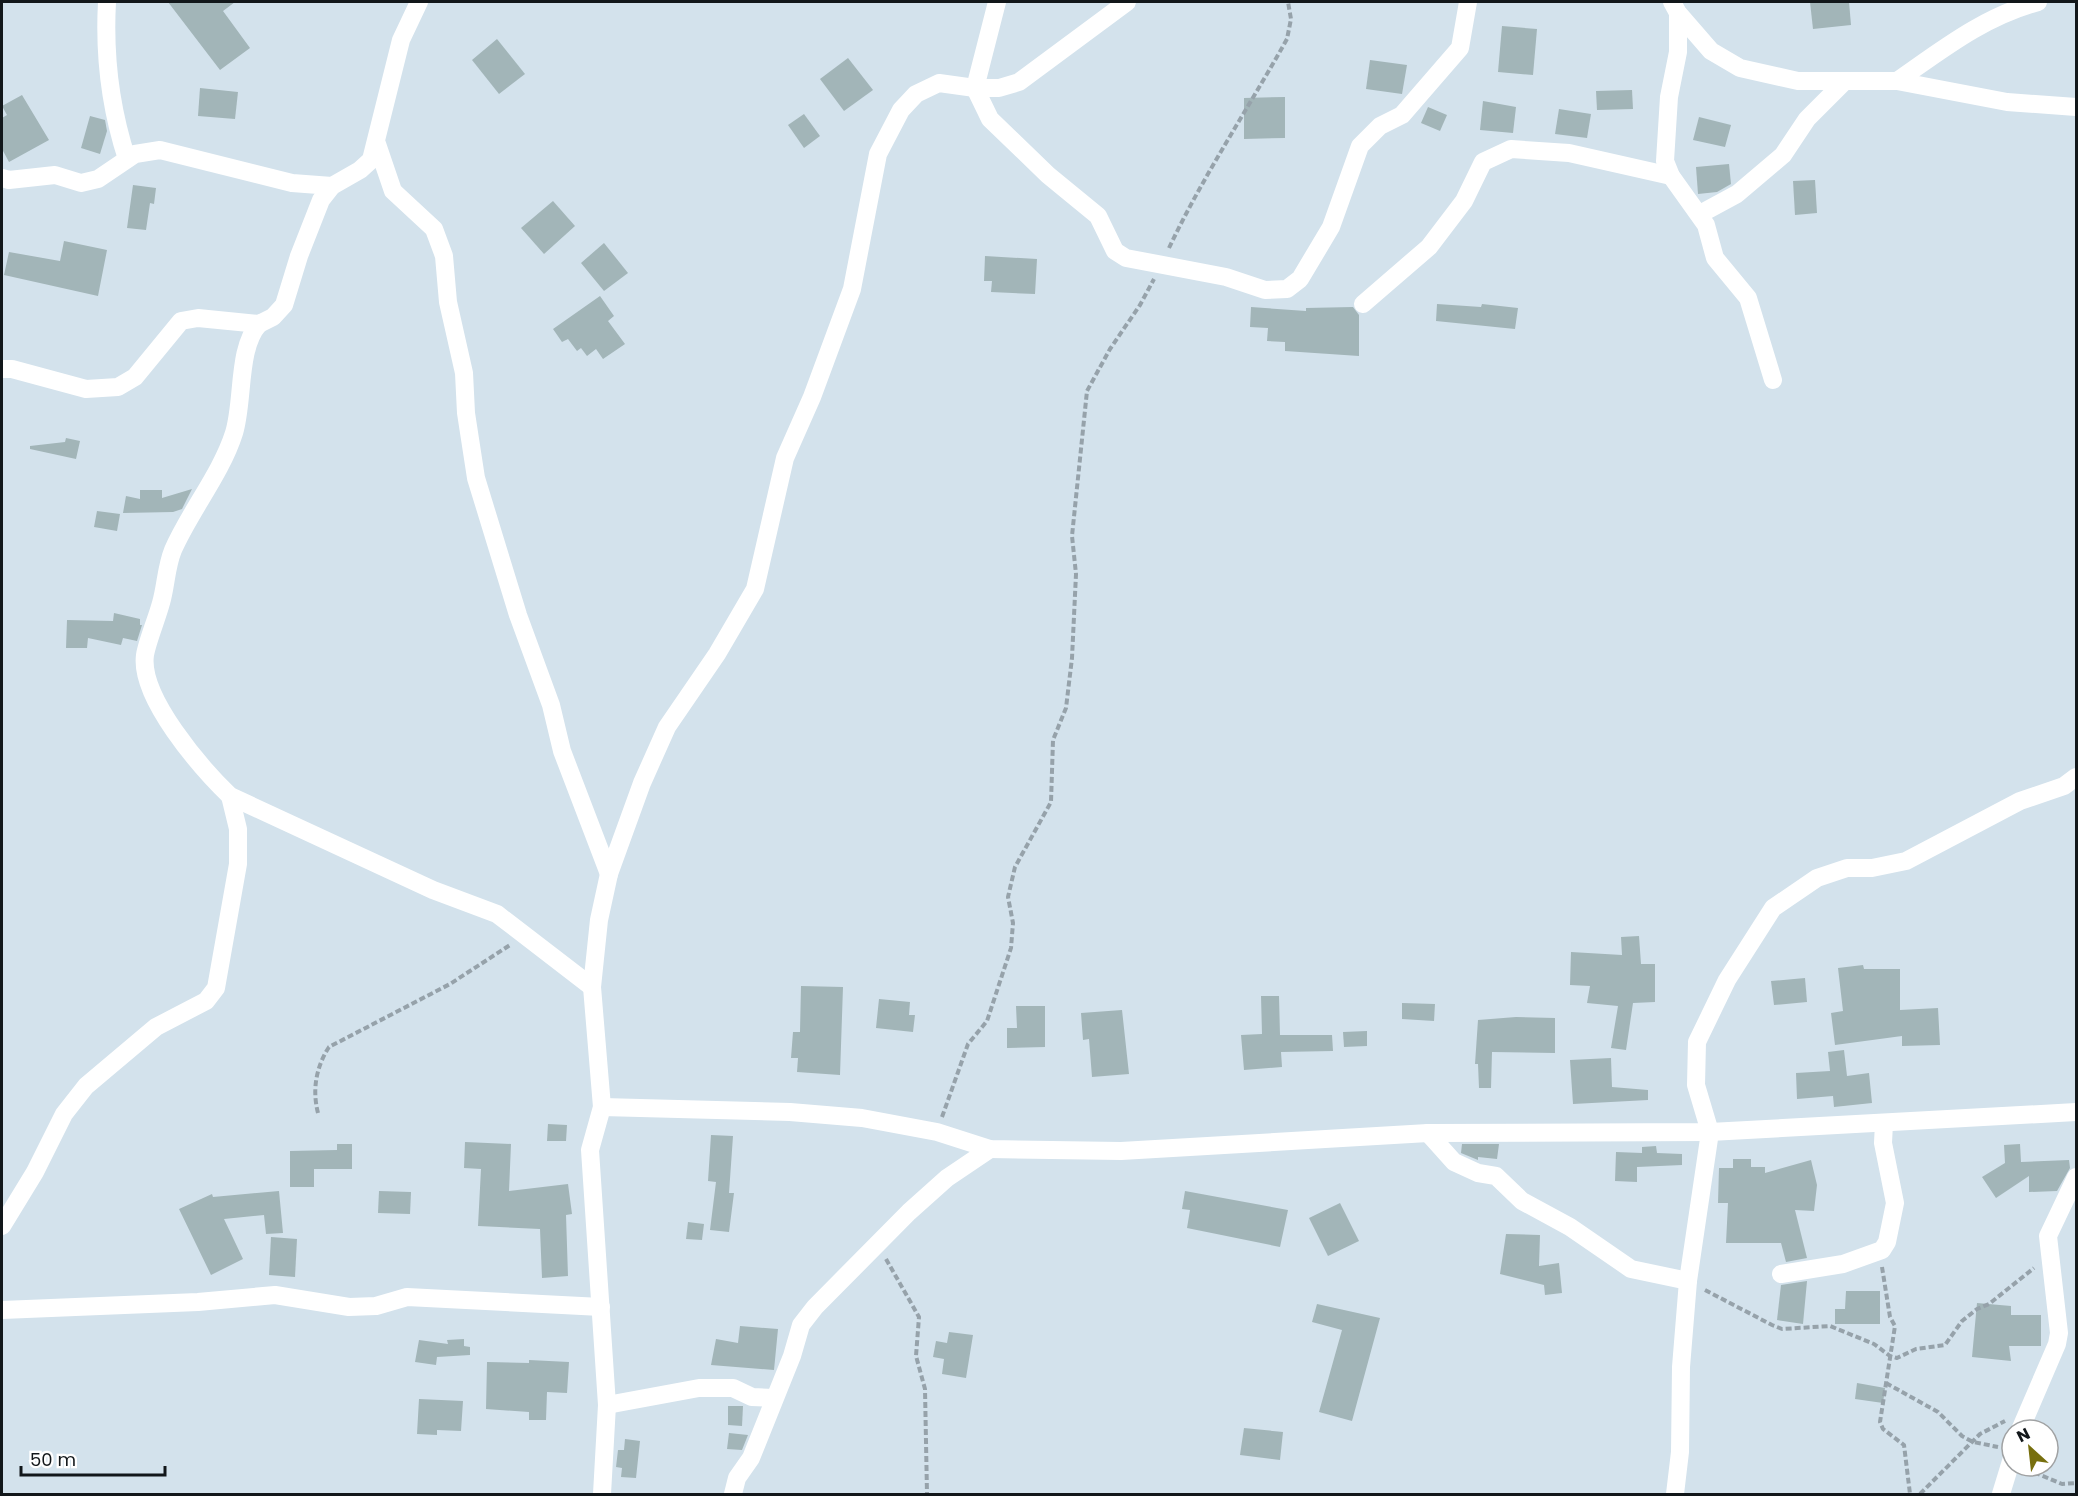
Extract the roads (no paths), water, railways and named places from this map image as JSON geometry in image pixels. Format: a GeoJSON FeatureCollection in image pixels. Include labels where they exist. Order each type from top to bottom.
{"type":"FeatureCollection","features":[{"type":"Feature","properties":{"kind":"street"},"geometry":{"type":"LineString","coordinates":[[107,2],[105,36],[109,89],[116,127],[127,159]]}},
{"type":"Feature","properties":{"kind":"street"},"geometry":{"type":"LineString","coordinates":[[419,2],[401,40],[377,144],[371,160],[360,170],[332,186],[321,200],[299,256],[284,305],[273,317],[259,324],[251,332],[234,434],[172,551],[153,633],[145,656],[152,696],[174,731],[230,796],[433,890],[497,914],[592,987]]}},
{"type":"Feature","properties":{"kind":"street"},"geometry":{"type":"LineString","coordinates":[[997,2],[975,88],[990,119],[1047,175],[1098,216],[1115,251],[1126,258],[1226,278],[1265,290],[1287,289],[1300,279],[1331,227],[1360,146],[1380,126],[1402,115],[1460,48],[1468,2]]}},
{"type":"Feature","properties":{"kind":"street"},"geometry":{"type":"LineString","coordinates":[[602,1494],[607,1405],[590,1150],[602,1107],[592,987],[599,920],[609,874],[642,783],[667,728],[717,654],[755,590],[785,458],[812,397],[852,289],[878,154],[902,110],[916,94],[939,83],[975,88],[999,88],[1019,82],[1127,2]]}},
{"type":"Feature","properties":{"kind":"street"},"geometry":{"type":"LineString","coordinates":[[1897,81],[1967,32],[2006,11],[2038,2]]}},
{"type":"Feature","properties":{"kind":"street"},"geometry":{"type":"LineString","coordinates":[[1675,7],[1711,51],[1740,68],[1798,81],[1897,81],[2007,102],[2076,107]]}},
{"type":"Feature","properties":{"kind":"street"},"geometry":{"type":"LineString","coordinates":[[1675,7],[1678,52],[1669,97],[1665,161],[1671,176],[1700,214],[1712,241],[1714,258],[1748,298],[1773,380]]}},
{"type":"Feature","properties":{"kind":"street"},"geometry":{"type":"LineString","coordinates":[[1700,214],[1737,194],[1783,155],[1807,119],[1845,81]]}},
{"type":"Feature","properties":{"kind":"street"},"geometry":{"type":"LineString","coordinates":[[377,144],[393,190],[434,229],[444,256],[448,302],[464,374],[466,413],[476,478],[522,625],[551,705],[562,751],[609,874]]}},
{"type":"Feature","properties":{"kind":"street"},"geometry":{"type":"LineString","coordinates":[[1363,304],[1429,247],[1464,201],[1483,162],[1511,149],[1569,153],[1671,176]]}},
{"type":"Feature","properties":{"kind":"street"},"geometry":{"type":"LineString","coordinates":[[2,178],[9,180],[55,175],[81,183],[98,179],[135,154],[160,150],[292,183],[332,186]]}},
{"type":"Feature","properties":{"kind":"street"},"geometry":{"type":"LineString","coordinates":[[2,369],[12,369],[86,389],[118,387],[135,377],[181,321],[198,318],[259,324]]}},
{"type":"Feature","properties":{"kind":"street"},"geometry":{"type":"LineString","coordinates":[[1675,1494],[1680,1452],[1681,1367],[1688,1281],[1710,1132],[1696,1085],[1697,1042],[1727,980],[1773,908],[1817,878],[1847,868],[1872,868],[1905,861],[2020,801],[2064,786],[2076,777]]}},
{"type":"Feature","properties":{"kind":"street"},"geometry":{"type":"LineString","coordinates":[[2,1226],[35,1172],[64,1114],[86,1086],[156,1027],[206,1001],[216,988],[238,864],[238,829],[230,796]]}},
{"type":"Feature","properties":{"kind":"street"},"geometry":{"type":"LineString","coordinates":[[602,1107],[790,1112],[862,1118],[937,1132],[990,1149],[1121,1151],[1428,1133],[1710,1132],[2076,1112]]}},
{"type":"Feature","properties":{"kind":"street"},"geometry":{"type":"LineString","coordinates":[[1781,1274],[1843,1264],[1882,1250],[1887,1242],[1895,1203],[1883,1143],[1884,1123]]}},
{"type":"Feature","properties":{"kind":"street"},"geometry":{"type":"LineString","coordinates":[[1428,1133],[1454,1162],[1478,1173],[1496,1176],[1522,1201],[1570,1227],[1631,1269],[1688,1281]]}},
{"type":"Feature","properties":{"kind":"street"},"geometry":{"type":"LineString","coordinates":[[732,1494],[737,1478],[751,1458],[773,1398],[792,1356],[801,1325],[815,1307],[947,1178],[990,1149]]}},
{"type":"Feature","properties":{"kind":"street"},"geometry":{"type":"LineString","coordinates":[[2026,1418],[2057,1344],[2059,1333],[2048,1257],[2048,1236],[2076,1177]]}},
{"type":"Feature","properties":{"kind":"street"},"geometry":{"type":"LineString","coordinates":[[2,1310],[198,1302],[275,1295],[349,1307],[376,1306],[407,1298],[601,1307]]}},
{"type":"Feature","properties":{"kind":"street"},"geometry":{"type":"LineString","coordinates":[[607,1405],[699,1388],[721,1390],[733,1388],[752,1397],[773,1398]]}},
{"type":"Feature","properties":{"kind":"street"},"geometry":{"type":"LineString","coordinates":[[2001,1494],[2003,1478]]}}]}
